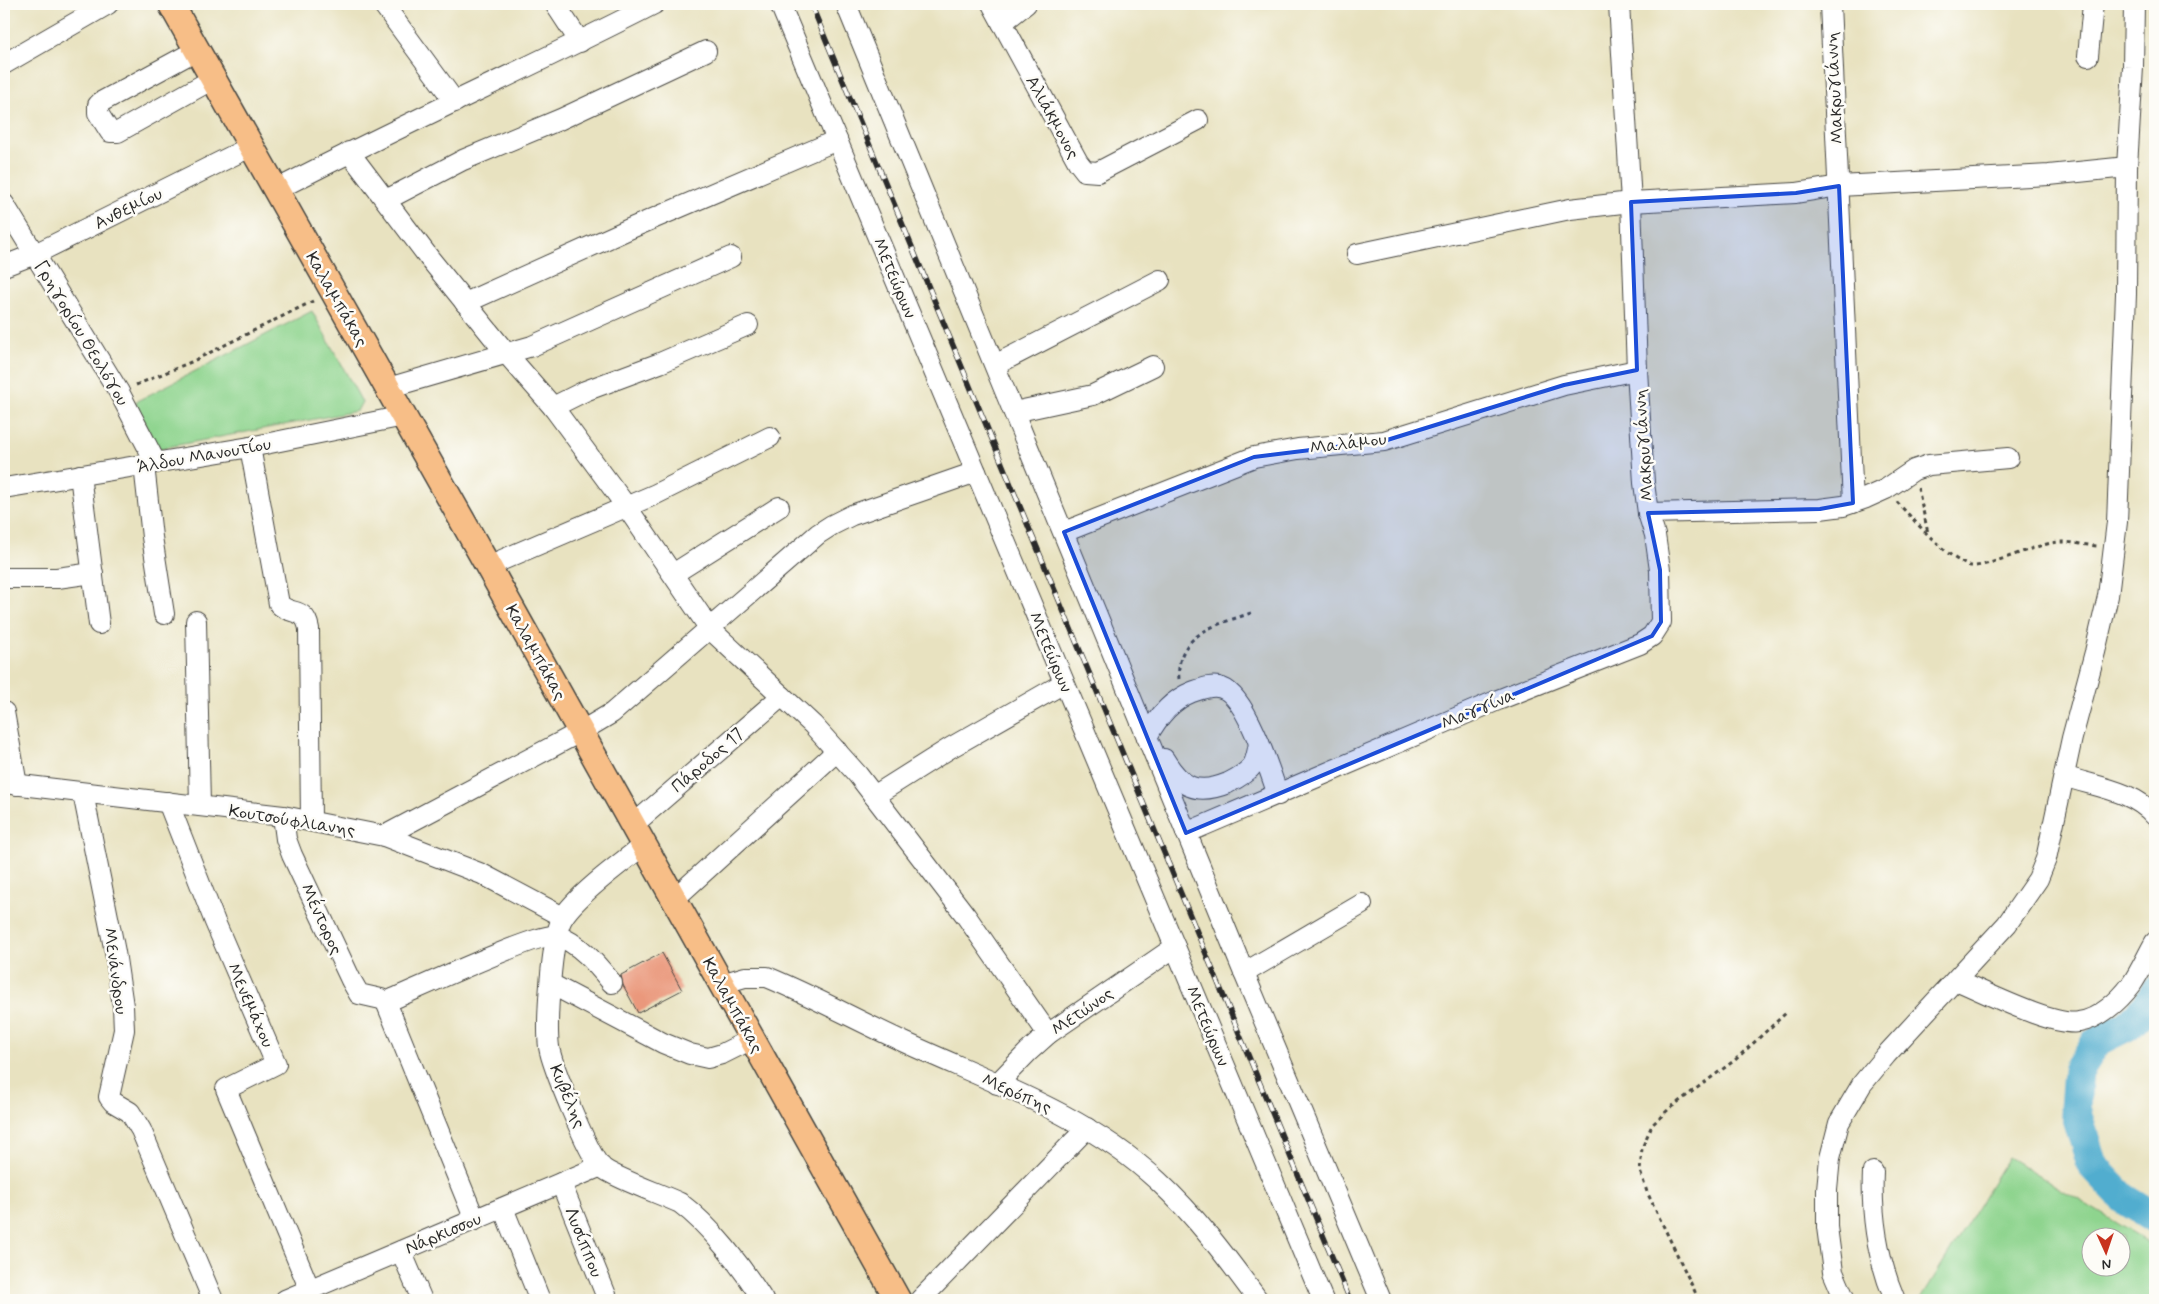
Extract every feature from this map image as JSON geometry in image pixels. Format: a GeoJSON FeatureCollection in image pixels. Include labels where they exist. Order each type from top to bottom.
{"type":"FeatureCollection","features":[{"type":"Feature","properties":{"kind":"main road","name":"Καλαμπάκας"},"geometry":{"type":"LineString","coordinates":[[171,4],[250,147],[404,416],[898,1300]]}},
{"type":"Feature","properties":{"kind":"street"},"geometry":{"type":"LineString","coordinates":[[4,64],[108,4]]}},
{"type":"Feature","properties":{"kind":"street"},"geometry":{"type":"LineString","coordinates":[[383,4],[455,102]]}},
{"type":"Feature","properties":{"kind":"street"},"geometry":{"type":"LineString","coordinates":[[555,4],[580,42]]}},
{"type":"Feature","properties":{"kind":"street"},"geometry":{"type":"LineString","coordinates":[[276,190],[349,152],[580,42],[654,4]]}},
{"type":"Feature","properties":{"kind":"street","name":"Μετεώρων"},"geometry":{"type":"LineString","coordinates":[[780,4],[1323,1300]]}},
{"type":"Feature","properties":{"kind":"street"},"geometry":{"type":"LineString","coordinates":[[846,4],[1064,532],[1150,732],[1186,833],[1381,1300]]}},
{"type":"Feature","properties":{"kind":"street","name":"Αλιάκμονος"},"geometry":{"type":"LineString","coordinates":[[992,4],[1078,162],[1085,171],[1098,172],[1198,120]]}},
{"type":"Feature","properties":{"kind":"street"},"geometry":{"type":"LineString","coordinates":[[1002,23],[1026,4]]}},
{"type":"Feature","properties":{"kind":"street","name":"Μακρυγιάννη"},"geometry":{"type":"LineString","coordinates":[[1619,4],[1631,202],[1637,370],[1644,483],[1648,513],[1820,509],[1843,506],[1886,489],[1914,470],[1929,465],[2008,458]]}},
{"type":"Feature","properties":{"kind":"street","name":"Μακρυγιάννη"},"geometry":{"type":"LineString","coordinates":[[1830,4],[1853,503]]}},
{"type":"Feature","properties":{"kind":"street"},"geometry":{"type":"LineString","coordinates":[[2088,56],[2093,4]]}},
{"type":"Feature","properties":{"kind":"street"},"geometry":{"type":"LineString","coordinates":[[1845,1300],[1833,1272],[1827,1226],[1827,1189],[1834,1137],[1845,1110],[1862,1084],[2007,924],[2038,879],[2046,859],[2072,738],[2096,652],[2108,596],[2115,548],[2126,294],[2127,168],[2133,67],[2134,4]]}},
{"type":"Feature","properties":{"kind":"street"},"geometry":{"type":"LineString","coordinates":[[197,50],[101,102],[97,109],[98,113],[110,132],[118,132],[213,79]]}},
{"type":"Feature","properties":{"kind":"street"},"geometry":{"type":"LineString","coordinates":[[386,200],[463,160],[562,119],[706,51]]}},
{"type":"Feature","properties":{"kind":"street"},"geometry":{"type":"LineString","coordinates":[[465,303],[629,228],[837,140]]}},
{"type":"Feature","properties":{"kind":"street","name":"Ανθεμίου"},"geometry":{"type":"LineString","coordinates":[[4,266],[34,254],[250,147]]}},
{"type":"Feature","properties":{"kind":"street"},"geometry":{"type":"LineString","coordinates":[[349,152],[465,303],[553,407],[626,506],[710,629],[782,696],[837,751],[961,909],[1048,1034]]}},
{"type":"Feature","properties":{"kind":"street"},"geometry":{"type":"LineString","coordinates":[[1357,254],[1560,211],[1631,202],[1796,193],[1838,186],[2049,175],[2127,168]]}},
{"type":"Feature","properties":{"kind":"street","name":"Γρηγορίου Θεολόγου"},"geometry":{"type":"LineString","coordinates":[[4,204],[119,392],[150,464]]}},
{"type":"Feature","properties":{"kind":"street"},"geometry":{"type":"LineString","coordinates":[[388,388],[532,346],[731,256]]}},
{"type":"Feature","properties":{"kind":"street"},"geometry":{"type":"LineString","coordinates":[[995,366],[1160,280]]}},
{"type":"Feature","properties":{"kind":"street"},"geometry":{"type":"LineString","coordinates":[[553,407],[585,391],[660,363],[748,325]]}},
{"type":"Feature","properties":{"kind":"street"},"geometry":{"type":"LineString","coordinates":[[1014,412],[1093,395],[1153,366]]}},
{"type":"Feature","properties":{"kind":"street","name":"Μαλάμου"},"geometry":{"type":"LineString","coordinates":[[1064,532],[1254,457],[1298,449],[1384,441],[1564,385],[1637,370]]}},
{"type":"Feature","properties":{"kind":"street","name":"Άλδου Μανουτίου"},"geometry":{"type":"LineString","coordinates":[[4,488],[250,447],[404,416]]}},
{"type":"Feature","properties":{"kind":"street"},"geometry":{"type":"LineString","coordinates":[[488,566],[656,494],[770,437]]}},
{"type":"Feature","properties":{"kind":"street"},"geometry":{"type":"LineString","coordinates":[[250,447],[279,604],[280,607],[304,616],[309,629],[311,821]]}},
{"type":"Feature","properties":{"kind":"street"},"geometry":{"type":"LineString","coordinates":[[150,464],[152,538],[164,614]]}},
{"type":"Feature","properties":{"kind":"street"},"geometry":{"type":"LineString","coordinates":[[384,836],[580,732],[612,713],[811,540],[832,525],[852,515],[976,472]]}},
{"type":"Feature","properties":{"kind":"street"},"geometry":{"type":"LineString","coordinates":[[80,475],[99,624]]}},
{"type":"Feature","properties":{"kind":"street"},"geometry":{"type":"LineString","coordinates":[[673,574],[778,507]]}},
{"type":"Feature","properties":{"kind":"street","name":"Μαγγίνα"},"geometry":{"type":"LineString","coordinates":[[1186,833],[1498,700],[1640,644],[1652,636],[1661,622],[1660,570],[1655,534],[1648,513]]}},
{"type":"Feature","properties":{"kind":"street"},"geometry":{"type":"LineString","coordinates":[[4,578],[57,578],[93,573]]}},
{"type":"Feature","properties":{"kind":"street"},"geometry":{"type":"LineString","coordinates":[[196,621],[200,806]]}},
{"type":"Feature","properties":{"kind":"street"},"geometry":{"type":"LineString","coordinates":[[874,796],[950,748],[1064,683]]}},
{"type":"Feature","properties":{"kind":"street"},"geometry":{"type":"LineString","coordinates":[[1150,732],[1173,702],[1208,687],[1222,688],[1233,695],[1259,743],[1278,795]]}},
{"type":"Feature","properties":{"kind":"street","name":"Πάροδος 17"},"geometry":{"type":"LineString","coordinates":[[638,835],[782,696]]}},
{"type":"Feature","properties":{"kind":"street"},"geometry":{"type":"LineString","coordinates":[[4,712],[10,784]]}},
{"type":"Feature","properties":{"kind":"street"},"geometry":{"type":"LineString","coordinates":[[1160,760],[1175,777],[1186,785],[1199,789],[1216,788],[1236,779],[1253,765],[1259,743]]}},
{"type":"Feature","properties":{"kind":"street"},"geometry":{"type":"LineString","coordinates":[[674,899],[837,751]]}},
{"type":"Feature","properties":{"kind":"street"},"geometry":{"type":"LineString","coordinates":[[2064,776],[2134,798],[2147,806],[2155,816]]}},
{"type":"Feature","properties":{"kind":"street","name":"Κουτσούφλιανης"},"geometry":{"type":"LineString","coordinates":[[10,784],[283,816],[384,836],[482,874],[559,926],[597,964],[612,983]]}},
{"type":"Feature","properties":{"kind":"street","name":"Μενάνδρου"},"geometry":{"type":"LineString","coordinates":[[83,793],[115,952],[123,1006],[124,1030],[109,1097],[112,1102],[130,1112],[141,1130],[213,1300]]}},
{"type":"Feature","properties":{"kind":"street","name":"Μενεμάχου"},"geometry":{"type":"LineString","coordinates":[[168,802],[215,922],[276,1064],[254,1073],[226,1089],[310,1290]]}},
{"type":"Feature","properties":{"kind":"street","name":"Μέντορος"},"geometry":{"type":"LineString","coordinates":[[283,816],[286,838],[292,855],[354,986],[359,994],[386,1002]]}},
{"type":"Feature","properties":{"kind":"street"},"geometry":{"type":"LineString","coordinates":[[475,1220],[386,1002],[525,943],[559,926],[638,835]]}},
{"type":"Feature","properties":{"kind":"street"},"geometry":{"type":"LineString","coordinates":[[1244,973],[1362,904]]}},
{"type":"Feature","properties":{"kind":"street","name":"Κυβέλης"},"geometry":{"type":"LineString","coordinates":[[559,926],[551,984],[549,1038],[552,1056],[576,1118],[601,1166]]}},
{"type":"Feature","properties":{"kind":"street"},"geometry":{"type":"LineString","coordinates":[[1956,980],[2051,1020],[2078,1022],[2097,1015],[2119,999],[2131,984],[2155,942]]}},
{"type":"Feature","properties":{"kind":"street","name":"Μετώνος"},"geometry":{"type":"LineString","coordinates":[[997,1084],[1048,1034],[1175,947]]}},
{"type":"Feature","properties":{"kind":"street","name":"Μερόπης"},"geometry":{"type":"LineString","coordinates":[[721,984],[745,976],[767,977],[1055,1110],[1087,1128],[1136,1162],[1164,1186],[1190,1215],[1258,1300]]}},
{"type":"Feature","properties":{"kind":"street"},"geometry":{"type":"LineString","coordinates":[[551,984],[663,1043],[690,1054],[708,1058],[722,1054],[752,1039]]}},
{"type":"Feature","properties":{"kind":"street"},"geometry":{"type":"LineString","coordinates":[[920,1300],[1087,1128]]}},
{"type":"Feature","properties":{"kind":"street"},"geometry":{"type":"LineString","coordinates":[[601,1166],[680,1203],[690,1211],[728,1253],[763,1300]]}},
{"type":"Feature","properties":{"kind":"street","name":"Νάρκισσου"},"geometry":{"type":"LineString","coordinates":[[286,1300],[601,1166]]}},
{"type":"Feature","properties":{"kind":"street"},"geometry":{"type":"LineString","coordinates":[[1873,1172],[1872,1205],[1877,1240],[1884,1271],[1895,1300]]}},
{"type":"Feature","properties":{"kind":"street","name":"Λυσίππου"},"geometry":{"type":"LineString","coordinates":[[561,1183],[608,1300]]}},
{"type":"Feature","properties":{"kind":"street"},"geometry":{"type":"LineString","coordinates":[[502,1208],[540,1300]]}},
{"type":"Feature","properties":{"kind":"street"},"geometry":{"type":"LineString","coordinates":[[401,1251],[422,1300]]}},
{"type":"Feature","properties":{"kind":"path"},"geometry":{"type":"LineString","coordinates":[[119,392],[191,362],[313,301]]}},
{"type":"Feature","properties":{"kind":"path"},"geometry":{"type":"LineString","coordinates":[[1914,470],[1928,534]]}},
{"type":"Feature","properties":{"kind":"path"},"geometry":{"type":"LineString","coordinates":[[1886,489],[1928,534],[1957,560],[1972,566],[1988,564],[2027,549],[2051,543],[2068,541],[2086,546],[2115,548]]}},
{"type":"Feature","properties":{"kind":"path"},"geometry":{"type":"LineString","coordinates":[[1182,697],[1179,662],[1184,650],[1194,637],[1217,624],[1251,613]]}},
{"type":"Feature","properties":{"kind":"path"},"geometry":{"type":"LineString","coordinates":[[1699,1300],[1647,1192],[1640,1171],[1642,1148],[1652,1125],[1670,1108],[1735,1060],[1786,1014]]}},
{"type":"Feature","properties":{"kind":"highlighted area"},"geometry":{"type":"Polygon","coordinates":[[[1839,186],[1853,503],[1820,509],[1648,513],[1660,570],[1661,622],[1652,636],[1186,833],[1064,532],[1254,457],[1384,441],[1564,385],[1637,370],[1631,202],[1796,193],[1839,186]]]}},
{"type":"Feature","properties":{"kind":"green space"},"geometry":{"type":"Polygon","coordinates":[[[312,311],[362,402],[357,411],[157,449],[135,402],[312,311]]]}},
{"type":"Feature","properties":{"kind":"green space"},"geometry":{"type":"Polygon","coordinates":[[[2008,1157],[2122,1226],[2082,1226],[2082,1276],[2132,1276],[2132,1232],[2155,1246],[2155,1300],[1920,1300],[2008,1157]]]}},
{"type":"Feature","properties":{"kind":"building"},"geometry":{"type":"Polygon","coordinates":[[[662,953],[682,990],[638,1013],[623,985],[621,975],[662,953]]]}},
{"type":"Feature","properties":{"kind":"waterway"},"geometry":{"type":"LineString","coordinates":[[2155,992],[2147,1006],[2127,1026],[2097,1041],[2078,1071],[2075,1108],[2092,1165],[2123,1198],[2155,1218]]}},
{"type":"Feature","properties":{"kind":"railway"},"geometry":{"type":"LineString","coordinates":[[811,4],[1350,1300]]}}]}
